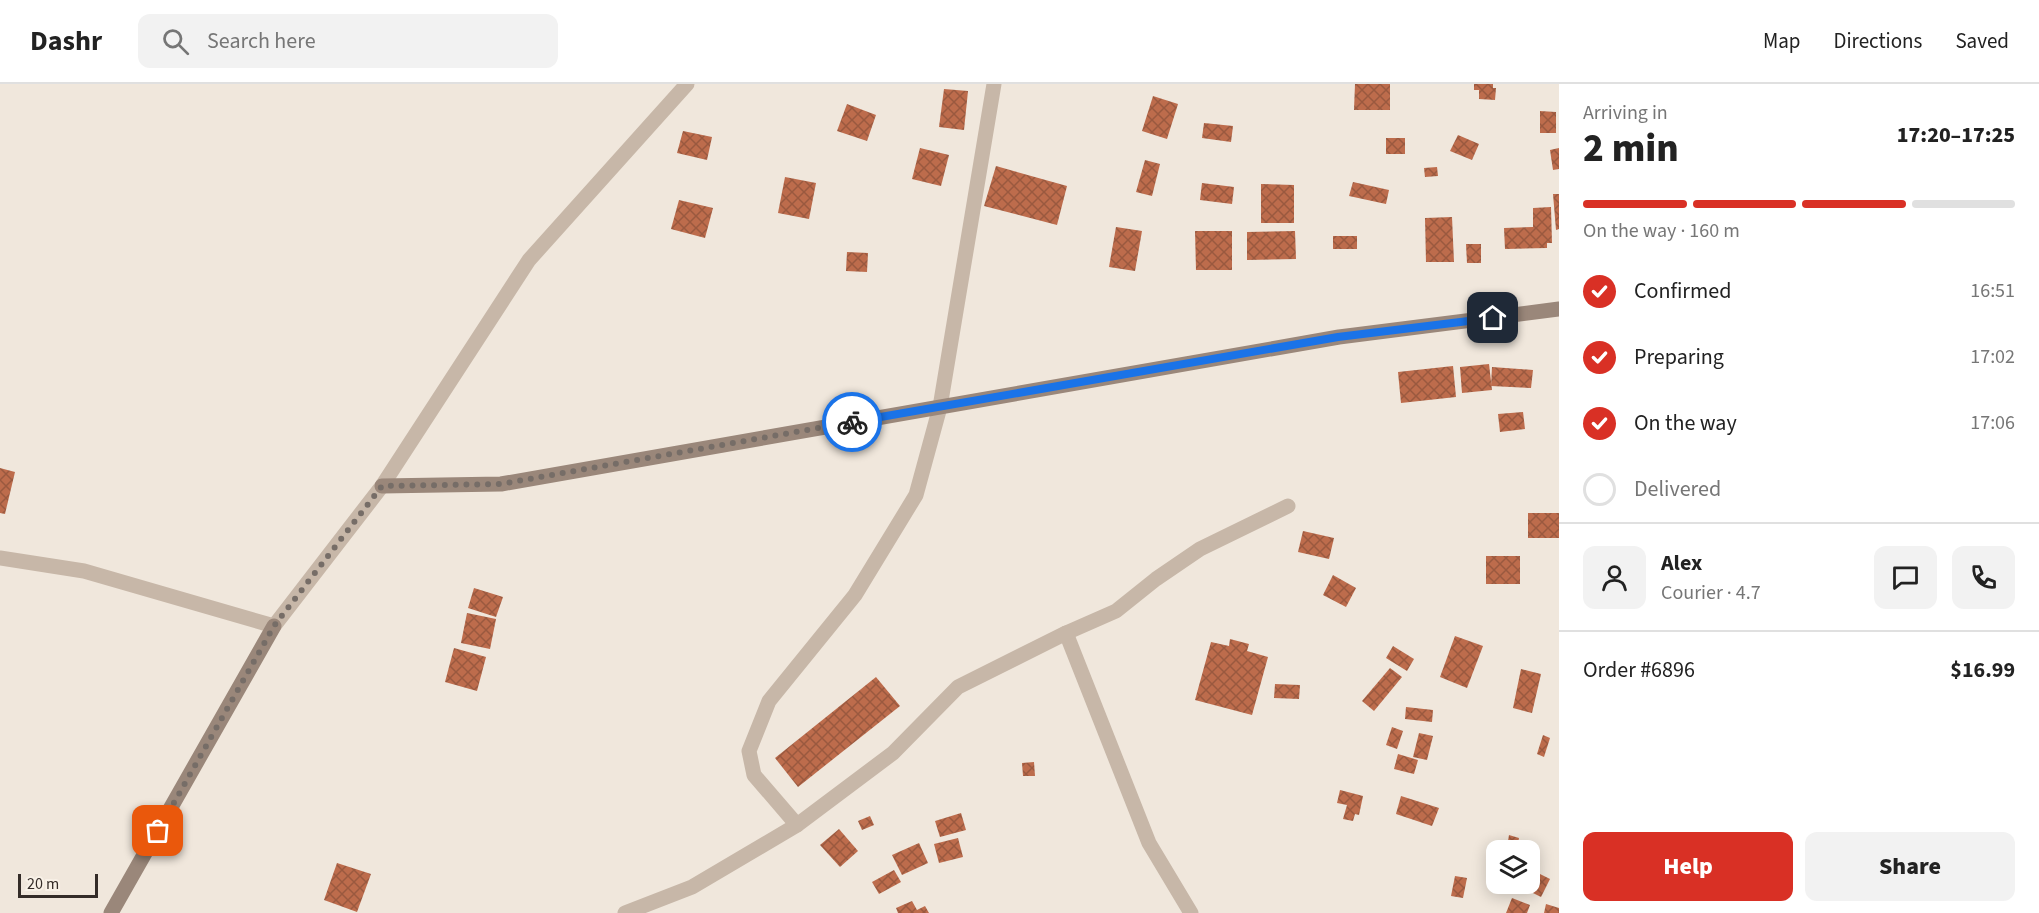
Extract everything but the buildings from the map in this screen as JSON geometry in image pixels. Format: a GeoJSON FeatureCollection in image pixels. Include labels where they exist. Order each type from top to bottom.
{"type":"FeatureCollection","features":[{"type":"Feature","properties":{"kind":"street"},"geometry":{"type":"LineString","coordinates":[[111,913],[274,626],[382,486],[529,260],[687,84]]}},
{"type":"Feature","properties":{"kind":"street"},"geometry":{"type":"LineString","coordinates":[[797,825],[754,775],[749,751],[770,701],[855,595],[916,495],[940,407],[994,84]]}},
{"type":"Feature","properties":{"kind":"street"},"geometry":{"type":"LineString","coordinates":[[382,486],[501,484],[1338,337],[1559,309]]}},
{"type":"Feature","properties":{"kind":"street"},"geometry":{"type":"LineString","coordinates":[[625,913],[692,887],[797,825],[893,753],[958,687],[1066,633],[1116,611],[1156,579],[1200,549],[1288,507]]}},
{"type":"Feature","properties":{"kind":"street"},"geometry":{"type":"LineString","coordinates":[[0,558],[84,571],[274,626]]}},
{"type":"Feature","properties":{"kind":"street"},"geometry":{"type":"LineString","coordinates":[[1066,633],[1149,843],[1191,913]]}},
{"type":"Feature","properties":{"kind":"way so far"},"geometry":{"type":"LineString","coordinates":[[158,831],[274,626],[382,486],[501,484],[852,422]]}},
{"type":"Feature","properties":{"kind":"route"},"geometry":{"type":"LineString","coordinates":[[852,422],[1338,337],[1493,318]]}}]}
